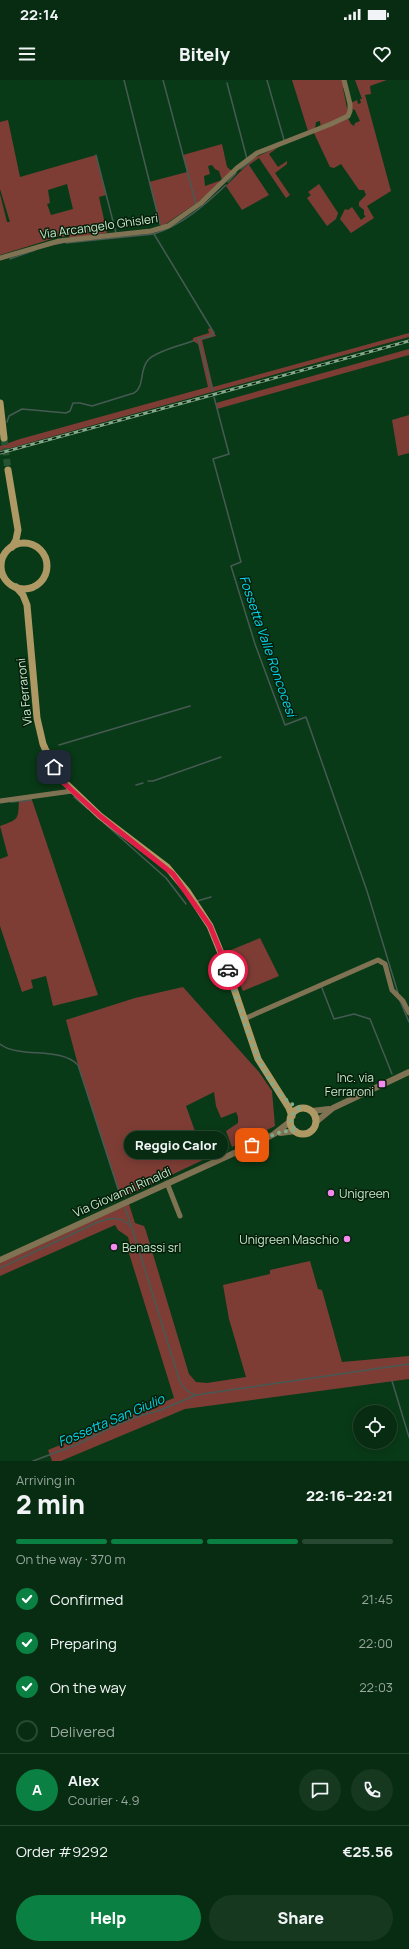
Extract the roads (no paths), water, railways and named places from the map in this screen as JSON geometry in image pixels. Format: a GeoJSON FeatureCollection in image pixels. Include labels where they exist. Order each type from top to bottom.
{"type":"FeatureCollection","features":[{"type":"Feature","properties":{"kind":"main road"},"geometry":{"type":"LineString","coordinates":[[0,403],[4,438]]}},
{"type":"Feature","properties":{"kind":"main road"},"geometry":{"type":"LineString","coordinates":[[8,470],[18,530],[16,540],[4,556],[2,568],[6,580],[16,587],[24,589],[33,587],[43,580],[47,564],[43,552],[29,544],[20,544],[12,547]]}},
{"type":"Feature","properties":{"kind":"main road"},"geometry":{"type":"LineString","coordinates":[[18,530],[29,544]]}},
{"type":"Feature","properties":{"kind":"main road","name":"Via Ferraroni"},"geometry":{"type":"LineString","coordinates":[[16,587],[23,595],[27,605],[34,694],[40,732],[43,744],[57,775],[115,829],[167,867],[180,882],[210,926],[227,968],[258,1060],[284,1099],[291,1118]]}},
{"type":"Feature","properties":{"kind":"main road","name":"Via Ferraroni"},"geometry":{"type":"LineString","coordinates":[[27,605],[33,587]]}},
{"type":"Feature","properties":{"kind":"main road","name":"Via Ferraroni"},"geometry":{"type":"LineString","coordinates":[[284,1099],[292,1105],[302,1108]]}},
{"type":"Feature","properties":{"kind":"main road"},"geometry":{"type":"LineString","coordinates":[[302,1108],[312,1111],[316,1122],[315,1127],[309,1132],[301,1133],[296,1131],[291,1118],[296,1110],[302,1108]]}},
{"type":"Feature","properties":{"kind":"street","name":"Via Arcangelo Ghisleri"},"geometry":{"type":"LineString","coordinates":[[0,258],[59,240],[151,231],[168,226],[206,199],[237,168],[257,153],[332,124],[348,116],[350,104],[344,80]]}},
{"type":"Feature","properties":{"kind":"street"},"geometry":{"type":"LineString","coordinates":[[0,801],[72,790]]}},
{"type":"Feature","properties":{"kind":"street"},"geometry":{"type":"LineString","coordinates":[[244,1019],[378,960],[385,964],[392,988],[397,996],[404,1001],[409,1013]]}},
{"type":"Feature","properties":{"kind":"street"},"geometry":{"type":"LineString","coordinates":[[316,1122],[333,1108],[409,1072]]}},
{"type":"Feature","properties":{"kind":"street"},"geometry":{"type":"LineString","coordinates":[[312,1111],[333,1108]]}},
{"type":"Feature","properties":{"kind":"street","name":"Via Giovanni Rinaldi"},"geometry":{"type":"LineString","coordinates":[[274,1134],[291,1118]]}},
{"type":"Feature","properties":{"kind":"street","name":"Via Giovanni Rinaldi"},"geometry":{"type":"LineString","coordinates":[[0,1260],[274,1134],[286,1131],[296,1131]]}},
{"type":"Feature","properties":{"kind":"street"},"geometry":{"type":"LineString","coordinates":[[167,1183],[180,1216]]}},
{"type":"Feature","properties":{"kind":"waterway"},"geometry":{"type":"LineString","coordinates":[[124,80],[160,224]]}},
{"type":"Feature","properties":{"kind":"waterway"},"geometry":{"type":"LineString","coordinates":[[163,80],[196,204]]}},
{"type":"Feature","properties":{"kind":"waterway"},"geometry":{"type":"LineString","coordinates":[[267,80],[284,140]]}},
{"type":"Feature","properties":{"kind":"waterway"},"geometry":{"type":"LineString","coordinates":[[227,83],[247,159]]}},
{"type":"Feature","properties":{"kind":"waterway"},"geometry":{"type":"LineString","coordinates":[[96,155],[116,233]]}},
{"type":"Feature","properties":{"kind":"waterway"},"geometry":{"type":"LineString","coordinates":[[241,169],[254,158]]}},
{"type":"Feature","properties":{"kind":"waterway"},"geometry":{"type":"LineString","coordinates":[[228,182],[236,173]]}},
{"type":"Feature","properties":{"kind":"waterway","name":"Fossetta Valle Roncocesi"},"geometry":{"type":"LineString","coordinates":[[66,243],[154,234],[184,220],[193,214],[226,185]]}},
{"type":"Feature","properties":{"kind":"waterway","name":"Fossetta Valle Roncocesi"},"geometry":{"type":"LineString","coordinates":[[154,234],[214,333],[211,336],[198,339],[213,391]]}},
{"type":"Feature","properties":{"kind":"waterway"},"geometry":{"type":"LineString","coordinates":[[56,244],[62,243]]}},
{"type":"Feature","properties":{"kind":"waterway"},"geometry":{"type":"LineString","coordinates":[[10,259],[35,250]]}},
{"type":"Feature","properties":{"kind":"waterway"},"geometry":{"type":"LineString","coordinates":[[7,422],[9,416],[22,409],[66,413],[70,411],[73,403],[92,406],[134,393],[140,386],[144,367],[149,359],[164,351],[193,341]]}},
{"type":"Feature","properties":{"kind":"waterway","name":"Fossetta Valle Roncocesi"},"geometry":{"type":"LineString","coordinates":[[214,397],[229,454],[213,459],[241,562],[231,566],[255,644],[285,725],[306,717],[367,891],[398,993]]}},
{"type":"Feature","properties":{"kind":"waterway"},"geometry":{"type":"LineString","coordinates":[[59,745],[190,706]]}},
{"type":"Feature","properties":{"kind":"waterway"},"geometry":{"type":"LineString","coordinates":[[148,781],[153,781],[221,757]]}},
{"type":"Feature","properties":{"kind":"waterway"},"geometry":{"type":"LineString","coordinates":[[136,785],[143,783]]}},
{"type":"Feature","properties":{"kind":"waterway"},"geometry":{"type":"LineString","coordinates":[[74,797],[88,809]]}},
{"type":"Feature","properties":{"kind":"waterway"},"geometry":{"type":"LineString","coordinates":[[11,802],[31,800]]}},
{"type":"Feature","properties":{"kind":"waterway"},"geometry":{"type":"LineString","coordinates":[[104,823],[166,878],[186,904]]}},
{"type":"Feature","properties":{"kind":"waterway"},"geometry":{"type":"LineString","coordinates":[[197,901],[211,897]]}},
{"type":"Feature","properties":{"kind":"waterway"},"geometry":{"type":"LineString","coordinates":[[322,988],[334,1019],[354,1014],[370,1019],[392,1074]]}},
{"type":"Feature","properties":{"kind":"waterway","name":"Fossetta Valle Roncocesi"},"geometry":{"type":"LineString","coordinates":[[400,1001],[409,1022]]}},
{"type":"Feature","properties":{"kind":"waterway"},"geometry":{"type":"LineString","coordinates":[[0,1044],[18,1051],[61,1056],[70,1059],[78,1065],[121,1198]]}},
{"type":"Feature","properties":{"kind":"waterway"},"geometry":{"type":"LineString","coordinates":[[125,1208],[131,1225]]}},
{"type":"Feature","properties":{"kind":"waterway"},"geometry":{"type":"LineString","coordinates":[[0,1268],[98,1222],[107,1219],[120,1219],[124,1221],[132,1228],[180,1382],[186,1390],[196,1395],[409,1364]]}},
{"type":"Feature","properties":{"kind":"waterway"},"geometry":{"type":"LineString","coordinates":[[392,1381],[409,1437]]}},
{"type":"Feature","properties":{"kind":"waterway","name":"Fossetta San Giulio"},"geometry":{"type":"LineString","coordinates":[[33,1461],[76,1445],[136,1417],[161,1410],[196,1395]]}},
{"type":"Feature","properties":{"kind":"tunnel"},"geometry":{"type":"LineString","coordinates":[[4,438],[8,470]]}},
{"type":"Feature","properties":{"kind":"railway"},"geometry":{"type":"LineString","coordinates":[[0,453],[409,341]]}},
{"type":"Feature","properties":{"kind":"place","name":"Inc. via Ferraroni"},"geometry":{"type":"Point","coordinates":[382,1084]}},
{"type":"Feature","properties":{"kind":"place","name":"Reggio Calor"},"geometry":{"type":"Point","coordinates":[252,1145]}},
{"type":"Feature","properties":{"kind":"place","name":"Unigreen"},"geometry":{"type":"Point","coordinates":[331,1193]}},
{"type":"Feature","properties":{"kind":"place","name":"Unigreen Maschio"},"geometry":{"type":"Point","coordinates":[347,1239]}},
{"type":"Feature","properties":{"kind":"place","name":"Benassi srl"},"geometry":{"type":"Point","coordinates":[114,1247]}}]}
